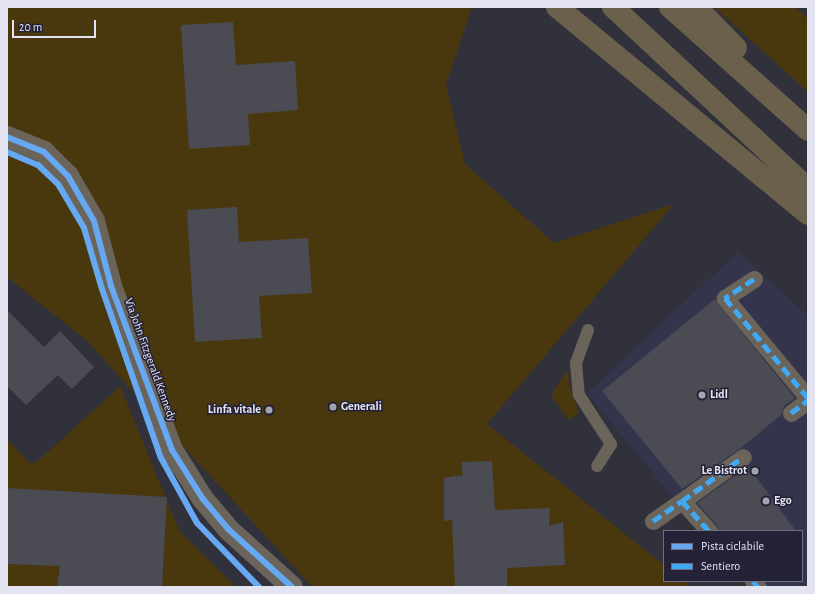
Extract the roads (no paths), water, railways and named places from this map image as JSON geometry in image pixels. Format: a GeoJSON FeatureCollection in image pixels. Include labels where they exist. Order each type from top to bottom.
{"type":"FeatureCollection","features":[{"type":"Feature","properties":{"kind":"highway"},"geometry":{"type":"LineString","coordinates":[[557,7],[808,214]]}},
{"type":"Feature","properties":{"kind":"highway"},"geometry":{"type":"LineString","coordinates":[[613,7],[808,189]]}},
{"type":"Feature","properties":{"kind":"highway"},"geometry":{"type":"LineString","coordinates":[[670,7],[808,130]]}},
{"type":"Feature","properties":{"kind":"highway"},"geometry":{"type":"LineString","coordinates":[[696,7],[808,123]]}},
{"type":"Feature","properties":{"kind":"street","name":"Via John Fitzgerald Kennedy"},"geometry":{"type":"LineString","coordinates":[[7,137],[44,152],[68,176],[94,221],[112,286],[172,450],[203,499],[228,529],[292,587]]}},
{"type":"Feature","properties":{"kind":"street"},"geometry":{"type":"LineString","coordinates":[[754,279],[725,298],[808,399],[791,413]]}},
{"type":"Feature","properties":{"kind":"street"},"geometry":{"type":"LineString","coordinates":[[653,521],[743,457]]}},
{"type":"Feature","properties":{"kind":"street"},"geometry":{"type":"LineString","coordinates":[[682,501],[708,530]]}},
{"type":"Feature","properties":{"kind":"lane"},"geometry":{"type":"LineString","coordinates":[[588,330],[576,363],[579,395],[611,444],[597,466]]}},
{"type":"Feature","properties":{"kind":"place","name":"Lidl"},"geometry":{"type":"Point","coordinates":[702,395]}},
{"type":"Feature","properties":{"kind":"place","name":"Generali"},"geometry":{"type":"Point","coordinates":[333,407]}},
{"type":"Feature","properties":{"kind":"place","name":"Linfa vitale"},"geometry":{"type":"Point","coordinates":[269,410]}},
{"type":"Feature","properties":{"kind":"place","name":"Le Bistrot"},"geometry":{"type":"Point","coordinates":[755,471]}},
{"type":"Feature","properties":{"kind":"place","name":"Ego"},"geometry":{"type":"Point","coordinates":[766,501]}}]}
